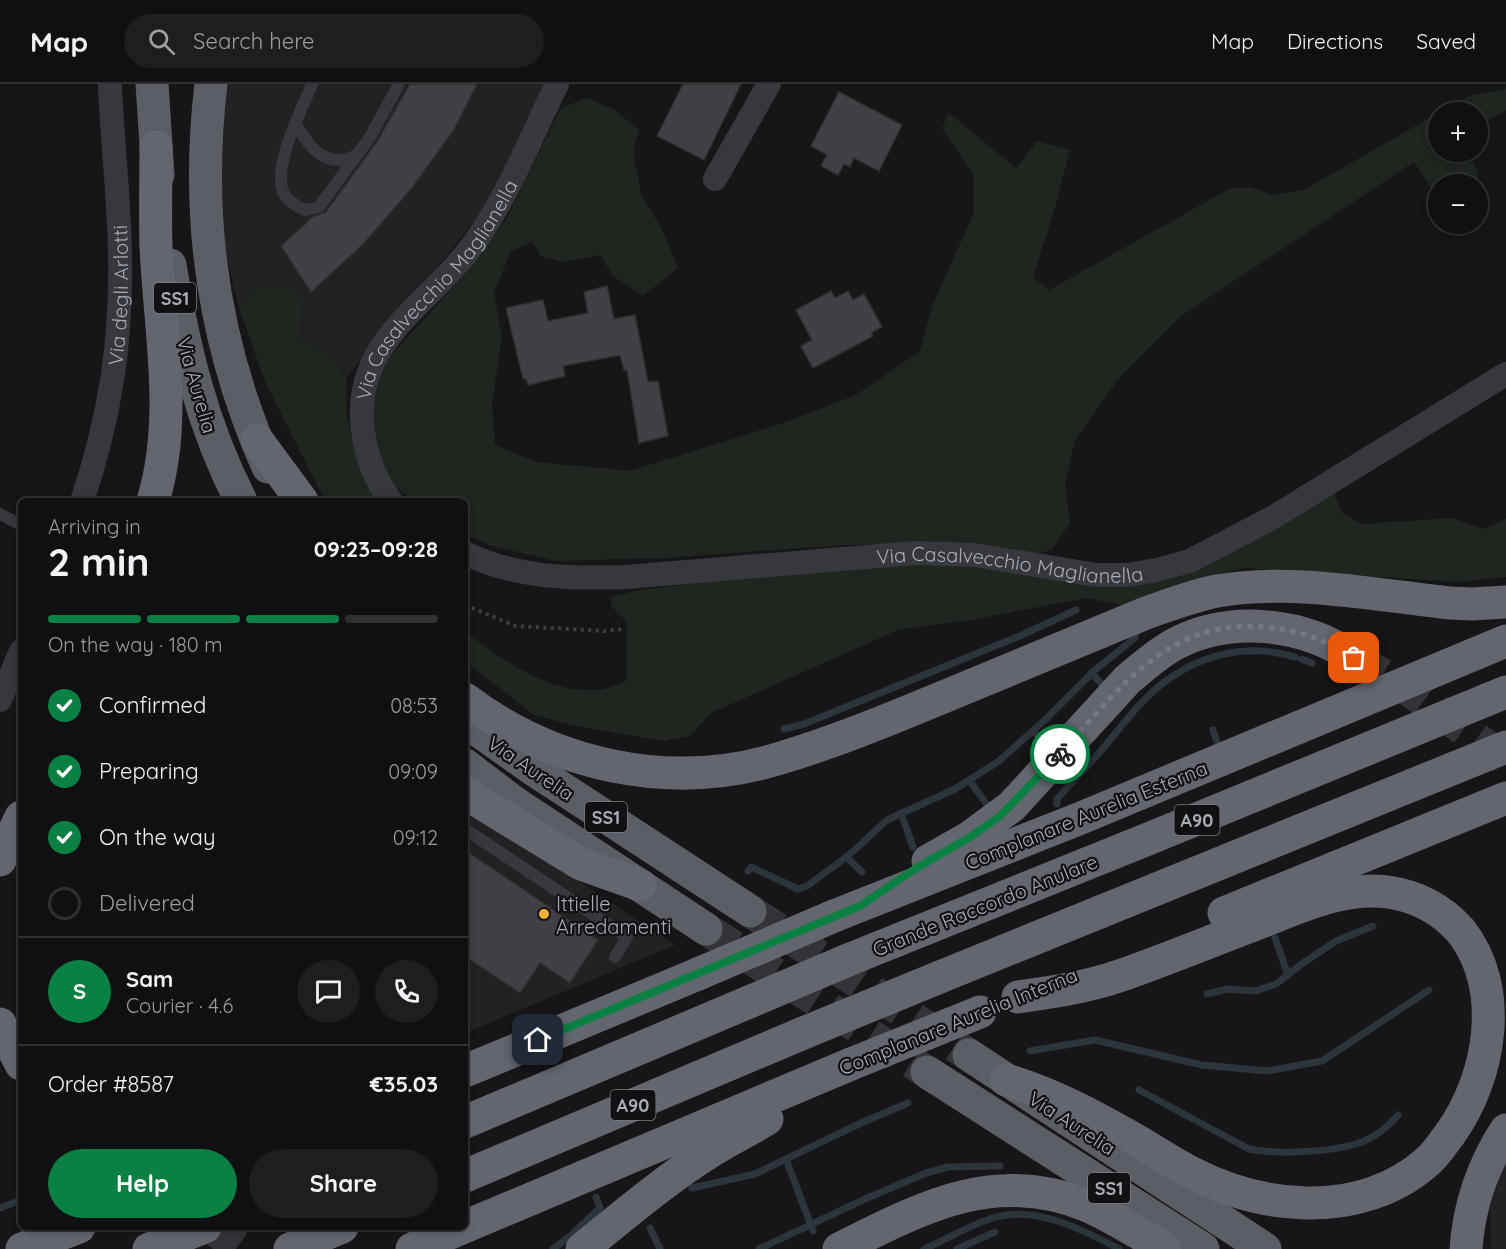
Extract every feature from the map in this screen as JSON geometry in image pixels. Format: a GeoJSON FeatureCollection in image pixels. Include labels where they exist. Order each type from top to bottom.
{"type":"FeatureCollection","features":[{"type":"Feature","properties":{"kind":"highway","name":"Via Aurelia"},"geometry":{"type":"LineString","coordinates":[[152,84],[156,147],[169,258],[186,354],[203,414],[220,458],[240,498]]}},
{"type":"Feature","properties":{"kind":"highway","name":"Via Aurelia"},"geometry":{"type":"LineString","coordinates":[[211,84],[204,176],[208,250],[214,294],[240,392],[282,498]]}},
{"type":"Feature","properties":{"kind":"highway"},"geometry":{"type":"LineString","coordinates":[[154,498],[162,468],[166,425],[165,373],[156,247],[156,147]]}},
{"type":"Feature","properties":{"kind":"highway"},"geometry":{"type":"LineString","coordinates":[[257,440],[300,498]]}},
{"type":"Feature","properties":{"kind":"highway"},"geometry":{"type":"LineString","coordinates":[[468,701],[494,720],[528,739],[571,756],[626,770],[711,771],[773,761],[887,720],[1146,613],[1189,598],[1215,592],[1264,587],[1316,589],[1451,603],[1506,602]]}},
{"type":"Feature","properties":{"kind":"highway"},"geometry":{"type":"LineString","coordinates":[[847,911],[970,837],[1000,816],[1040,776],[1128,679],[1178,642],[1228,628],[1266,627],[1312,636],[1335,646],[1354,658]]}},
{"type":"Feature","properties":{"kind":"highway","name":"Complanare Aurelia Esterna"},"geometry":{"type":"LineString","coordinates":[[468,1070],[847,911],[1092,813],[1506,641]]}},
{"type":"Feature","properties":{"kind":"highway","name":"Grande Raccordo Anulare"},"geometry":{"type":"LineString","coordinates":[[468,1121],[886,945],[1506,692]]}},
{"type":"Feature","properties":{"kind":"highway","name":"Via Aurelia"},"geometry":{"type":"LineString","coordinates":[[468,723],[534,770],[750,911]]}},
{"type":"Feature","properties":{"kind":"highway","name":"A90"},"geometry":{"type":"LineString","coordinates":[[468,1175],[801,1034],[1506,747]]}},
{"type":"Feature","properties":{"kind":"highway","name":"Via Aurelia"},"geometry":{"type":"LineString","coordinates":[[468,767],[515,803],[706,929]]}},
{"type":"Feature","properties":{"kind":"highway"},"geometry":{"type":"LineString","coordinates":[[468,795],[573,860],[640,885]]}},
{"type":"Feature","properties":{"kind":"highway","name":"Complanare Aurelia Interna"},"geometry":{"type":"LineString","coordinates":[[468,1225],[816,1078],[1506,798]]}},
{"type":"Feature","properties":{"kind":"highway"},"geometry":{"type":"LineString","coordinates":[[1,855],[18,823]]}},
{"type":"Feature","properties":{"kind":"highway"},"geometry":{"type":"LineString","coordinates":[[1006,1080],[1033,1088],[1063,1101],[1214,1183],[1263,1197],[1306,1203],[1328,1202],[1357,1198],[1381,1190],[1396,1183],[1429,1160],[1461,1118],[1471,1100],[1481,1073],[1490,1028],[1488,980],[1469,939],[1453,922],[1426,903],[1388,892],[1368,891],[1322,899],[1103,981],[1060,991],[1018,997]]}},
{"type":"Feature","properties":{"kind":"highway"},"geometry":{"type":"LineString","coordinates":[[0,1024],[18,1058]]}},
{"type":"Feature","properties":{"kind":"highway"},"geometry":{"type":"LineString","coordinates":[[468,1057],[518,1049]]}},
{"type":"Feature","properties":{"kind":"highway","name":"Via Aurelia"},"geometry":{"type":"LineString","coordinates":[[969,1055],[1264,1249]]}},
{"type":"Feature","properties":{"kind":"highway","name":"Via Aurelia"},"geometry":{"type":"LineString","coordinates":[[927,1072],[1203,1249]]}},
{"type":"Feature","properties":{"kind":"highway"},"geometry":{"type":"LineString","coordinates":[[582,1249],[649,1195],[710,1152],[779,1110],[816,1078]]}},
{"type":"Feature","properties":{"kind":"highway"},"geometry":{"type":"LineString","coordinates":[[1466,1249],[1468,1222],[1478,1183],[1490,1156],[1506,1130]]}},
{"type":"Feature","properties":{"kind":"highway"},"geometry":{"type":"LineString","coordinates":[[838,1249],[938,1203],[970,1195],[1013,1190],[1042,1193],[1087,1206],[1110,1216],[1165,1249]]}},
{"type":"Feature","properties":{"kind":"highway"},"geometry":{"type":"LineString","coordinates":[[22,1249],[72,1230]]}},
{"type":"Feature","properties":{"kind":"highway"},"geometry":{"type":"LineString","coordinates":[[290,1249],[335,1230]]}},
{"type":"Feature","properties":{"kind":"highway","name":"Complanare Aurelia Interna"},"geometry":{"type":"LineString","coordinates":[[412,1249],[457,1230]]}},
{"type":"Feature","properties":{"kind":"highway"},"geometry":{"type":"LineString","coordinates":[[149,1249],[193,1232]]}},
{"type":"Feature","properties":{"kind":"street","name":"Via degli Arlotti"},"geometry":{"type":"LineString","coordinates":[[83,498],[98,453],[110,397],[118,335],[120,252],[110,84]]}},
{"type":"Feature","properties":{"kind":"street","name":"Via Casalvecchio Maglianella"},"geometry":{"type":"LineString","coordinates":[[390,498],[376,477],[363,436],[362,403],[370,366],[389,336],[461,261],[476,242],[494,213],[557,84]]}},
{"type":"Feature","properties":{"kind":"street"},"geometry":{"type":"LineString","coordinates":[[715,179],[769,84]]}},
{"type":"Feature","properties":{"kind":"street","name":"Via Casalvecchio Maglianella"},"geometry":{"type":"LineString","coordinates":[[468,554],[490,564],[535,575],[580,579],[915,553],[975,555],[1096,575],[1128,575],[1190,561],[1227,543],[1272,518],[1506,374]]}},
{"type":"Feature","properties":{"kind":"street"},"geometry":{"type":"LineString","coordinates":[[0,700],[18,658]]}},
{"type":"Feature","properties":{"kind":"lane"},"geometry":{"type":"LineString","coordinates":[[312,84],[280,172],[284,194],[293,204],[304,210],[319,207],[370,136],[399,84]]}},
{"type":"Feature","properties":{"kind":"lane"},"geometry":{"type":"LineString","coordinates":[[296,126],[311,149],[334,161],[345,161],[355,156]]}},
{"type":"Feature","properties":{"kind":"lane"},"geometry":{"type":"LineString","coordinates":[[0,514],[18,523]]}},
{"type":"Feature","properties":{"kind":"lane"},"geometry":{"type":"LineString","coordinates":[[468,831],[627,937],[615,957]]}},
{"type":"Feature","properties":{"kind":"path"},"geometry":{"type":"LineString","coordinates":[[468,606],[516,626],[606,631],[624,629]]}},
{"type":"Feature","properties":{"kind":"shaded area"},"geometry":{"type":"Polygon","coordinates":[[[225,84],[548,84],[488,205],[346,378],[331,355],[299,337],[255,286],[239,308],[223,241],[219,189],[225,84]]]}},
{"type":"Feature","properties":{"kind":"shaded area"},"geometry":{"type":"Polygon","coordinates":[[[1506,89],[1506,110],[1488,120],[1488,102],[1458,102],[1469,96],[1506,89]]]}},
{"type":"Feature","properties":{"kind":"shaded area"},"geometry":{"type":"Polygon","coordinates":[[[587,98],[615,110],[639,130],[633,151],[641,194],[664,233],[678,268],[643,296],[613,276],[600,255],[565,262],[542,257],[532,242],[511,251],[494,293],[502,338],[492,403],[495,445],[536,462],[630,471],[783,423],[856,395],[920,351],[932,306],[974,213],[973,174],[942,128],[949,113],[1016,168],[1037,141],[1070,150],[1055,208],[1033,277],[1049,290],[1231,188],[1253,188],[1272,195],[1304,190],[1428,119],[1428,162],[1474,162],[1477,174],[1428,174],[1428,182],[1414,162],[1181,316],[1119,378],[1074,442],[1065,485],[1070,523],[1052,549],[1035,555],[970,544],[845,545],[665,558],[555,561],[489,545],[468,535],[468,498],[409,498],[391,482],[378,452],[371,396],[383,364],[464,275],[505,221],[561,108],[587,98]]]}},
{"type":"Feature","properties":{"kind":"shaded area"},"geometry":{"type":"Polygon","coordinates":[[[283,284],[303,296],[299,337],[331,355],[346,378],[347,417],[357,452],[381,498],[325,498],[319,489],[266,384],[239,308],[255,286],[283,284]]]}},
{"type":"Feature","properties":{"kind":"shaded area"},"geometry":{"type":"Polygon","coordinates":[[[1331,492],[1335,494],[1341,512],[1362,524],[1451,518],[1483,529],[1506,519],[1506,577],[1457,582],[1244,568],[1194,580],[1122,605],[1086,598],[976,619],[898,630],[711,713],[690,736],[664,741],[575,726],[534,715],[468,663],[468,634],[511,664],[562,687],[599,690],[626,681],[627,622],[611,606],[612,597],[639,590],[771,574],[956,560],[1131,579],[1331,492]]]}},
{"type":"Feature","properties":{"kind":"shaded area"},"geometry":{"type":"Polygon","coordinates":[[[468,807],[675,945],[468,1032],[468,807]]]}},
{"type":"Feature","properties":{"kind":"shaded area"},"geometry":{"type":"Polygon","coordinates":[[[1506,1163],[1506,1249],[1491,1249],[1490,1207],[1506,1163]]]}},
{"type":"Feature","properties":{"kind":"building"},"geometry":{"type":"Polygon","coordinates":[[[410,84],[477,84],[453,131],[411,189],[364,243],[311,292],[281,246],[313,217],[326,212],[377,142],[410,84]]]}},
{"type":"Feature","properties":{"kind":"building"},"geometry":{"type":"Polygon","coordinates":[[[683,84],[741,84],[704,160],[657,136],[683,84]]]}},
{"type":"Feature","properties":{"kind":"building"},"geometry":{"type":"Polygon","coordinates":[[[839,92],[902,125],[879,171],[854,158],[850,167],[844,164],[838,175],[821,166],[827,155],[811,146],[839,92]]]}},
{"type":"Feature","properties":{"kind":"building"},"geometry":{"type":"Polygon","coordinates":[[[607,286],[614,319],[635,315],[648,382],[658,381],[668,436],[639,443],[627,370],[624,370],[620,355],[563,366],[565,376],[528,385],[526,379],[523,379],[506,308],[543,300],[548,321],[588,313],[584,292],[607,286]]]}},
{"type":"Feature","properties":{"kind":"building"},"geometry":{"type":"Polygon","coordinates":[[[831,291],[835,298],[848,291],[853,300],[864,294],[882,327],[871,333],[873,336],[813,368],[801,346],[812,340],[796,310],[831,291]]]}},
{"type":"Feature","properties":{"kind":"building"},"geometry":{"type":"Polygon","coordinates":[[[468,852],[598,940],[570,983],[540,963],[520,993],[468,958],[468,852]]]}},
{"type":"Feature","properties":{"kind":"waterway"},"geometry":{"type":"LineString","coordinates":[[784,729],[804,724],[1022,635],[1076,610]]}},
{"type":"Feature","properties":{"kind":"waterway"},"geometry":{"type":"LineString","coordinates":[[748,871],[751,867],[798,889],[807,886],[848,856],[887,820],[955,789],[999,761],[1045,720],[1096,669],[1135,638],[1135,631]]}},
{"type":"Feature","properties":{"kind":"waterway"},"geometry":{"type":"LineString","coordinates":[[1057,804],[1057,799],[1097,756],[1140,704],[1177,673],[1195,664],[1233,652],[1274,652],[1295,657]]}},
{"type":"Feature","properties":{"kind":"waterway"},"geometry":{"type":"LineString","coordinates":[[1301,659],[1312,663]]}},
{"type":"Feature","properties":{"kind":"waterway"},"geometry":{"type":"LineString","coordinates":[[1091,673],[1104,686]]}},
{"type":"Feature","properties":{"kind":"waterway"},"geometry":{"type":"LineString","coordinates":[[1213,730],[1217,742]]}},
{"type":"Feature","properties":{"kind":"waterway"},"geometry":{"type":"LineString","coordinates":[[1033,731],[1052,748]]}},
{"type":"Feature","properties":{"kind":"waterway"},"geometry":{"type":"LineString","coordinates":[[969,780],[991,810]]}},
{"type":"Feature","properties":{"kind":"waterway"},"geometry":{"type":"LineString","coordinates":[[901,813],[913,847]]}},
{"type":"Feature","properties":{"kind":"waterway"},"geometry":{"type":"LineString","coordinates":[[846,857],[862,872]]}},
{"type":"Feature","properties":{"kind":"waterway"},"geometry":{"type":"LineString","coordinates":[[1207,994],[1228,989],[1256,991],[1276,984],[1336,941],[1373,926]]}},
{"type":"Feature","properties":{"kind":"waterway"},"geometry":{"type":"LineString","coordinates":[[1275,938],[1288,975]]}},
{"type":"Feature","properties":{"kind":"waterway"},"geometry":{"type":"LineString","coordinates":[[1030,1051],[1095,1040],[1202,1065],[1267,1071],[1322,1061],[1429,990]]}},
{"type":"Feature","properties":{"kind":"waterway"},"geometry":{"type":"LineString","coordinates":[[1139,1090],[1249,1149],[1261,1151],[1303,1152],[1356,1144],[1379,1132],[1398,1115]]}},
{"type":"Feature","properties":{"kind":"waterway"},"geometry":{"type":"LineString","coordinates":[[692,1188],[755,1174],[908,1103]]}},
{"type":"Feature","properties":{"kind":"waterway"},"geometry":{"type":"LineString","coordinates":[[786,1159],[813,1231]]}},
{"type":"Feature","properties":{"kind":"waterway"},"geometry":{"type":"LineString","coordinates":[[759,1249],[926,1173],[948,1167],[1000,1166]]}},
{"type":"Feature","properties":{"kind":"waterway"},"geometry":{"type":"LineString","coordinates":[[553,1249],[600,1208],[596,1197]]}},
{"type":"Feature","properties":{"kind":"waterway"},"geometry":{"type":"LineString","coordinates":[[0,1208],[18,1201]]}},
{"type":"Feature","properties":{"kind":"waterway"},"geometry":{"type":"LineString","coordinates":[[924,1249],[978,1224],[1012,1214],[1044,1217],[1060,1222],[1091,1234],[1119,1249]]}},
{"type":"Feature","properties":{"kind":"waterway"},"geometry":{"type":"LineString","coordinates":[[650,1228],[660,1249]]}},
{"type":"Feature","properties":{"kind":"waterway"},"geometry":{"type":"LineString","coordinates":[[957,1249],[995,1232]]}},
{"type":"Feature","properties":{"kind":"tunnel"},"geometry":{"type":"LineString","coordinates":[[1354,658],[1412,692],[1506,760]]}},
{"type":"Feature","properties":{"kind":"tunnel"},"geometry":{"type":"LineString","coordinates":[[750,911],[969,1055]]}},
{"type":"Feature","properties":{"kind":"tunnel"},"geometry":{"type":"LineString","coordinates":[[706,929],[927,1072]]}},
{"type":"Feature","properties":{"kind":"tunnel"},"geometry":{"type":"LineString","coordinates":[[215,1230],[241,1249]]}},
{"type":"Feature","properties":{"kind":"way so far"},"geometry":{"type":"LineString","coordinates":[[1060,754],[1128,679],[1167,649],[1192,637],[1228,628],[1249,626],[1291,630],[1335,646],[1354,658]]}},
{"type":"Feature","properties":{"kind":"place","name":"Ittielle Arredamenti"},"geometry":{"type":"Point","coordinates":[544,914]}},
{"type":"Feature","properties":{"kind":"route"},"geometry":{"type":"LineString","coordinates":[[538,1040],[860,906],[1000,816],[1060,754]]}}]}
